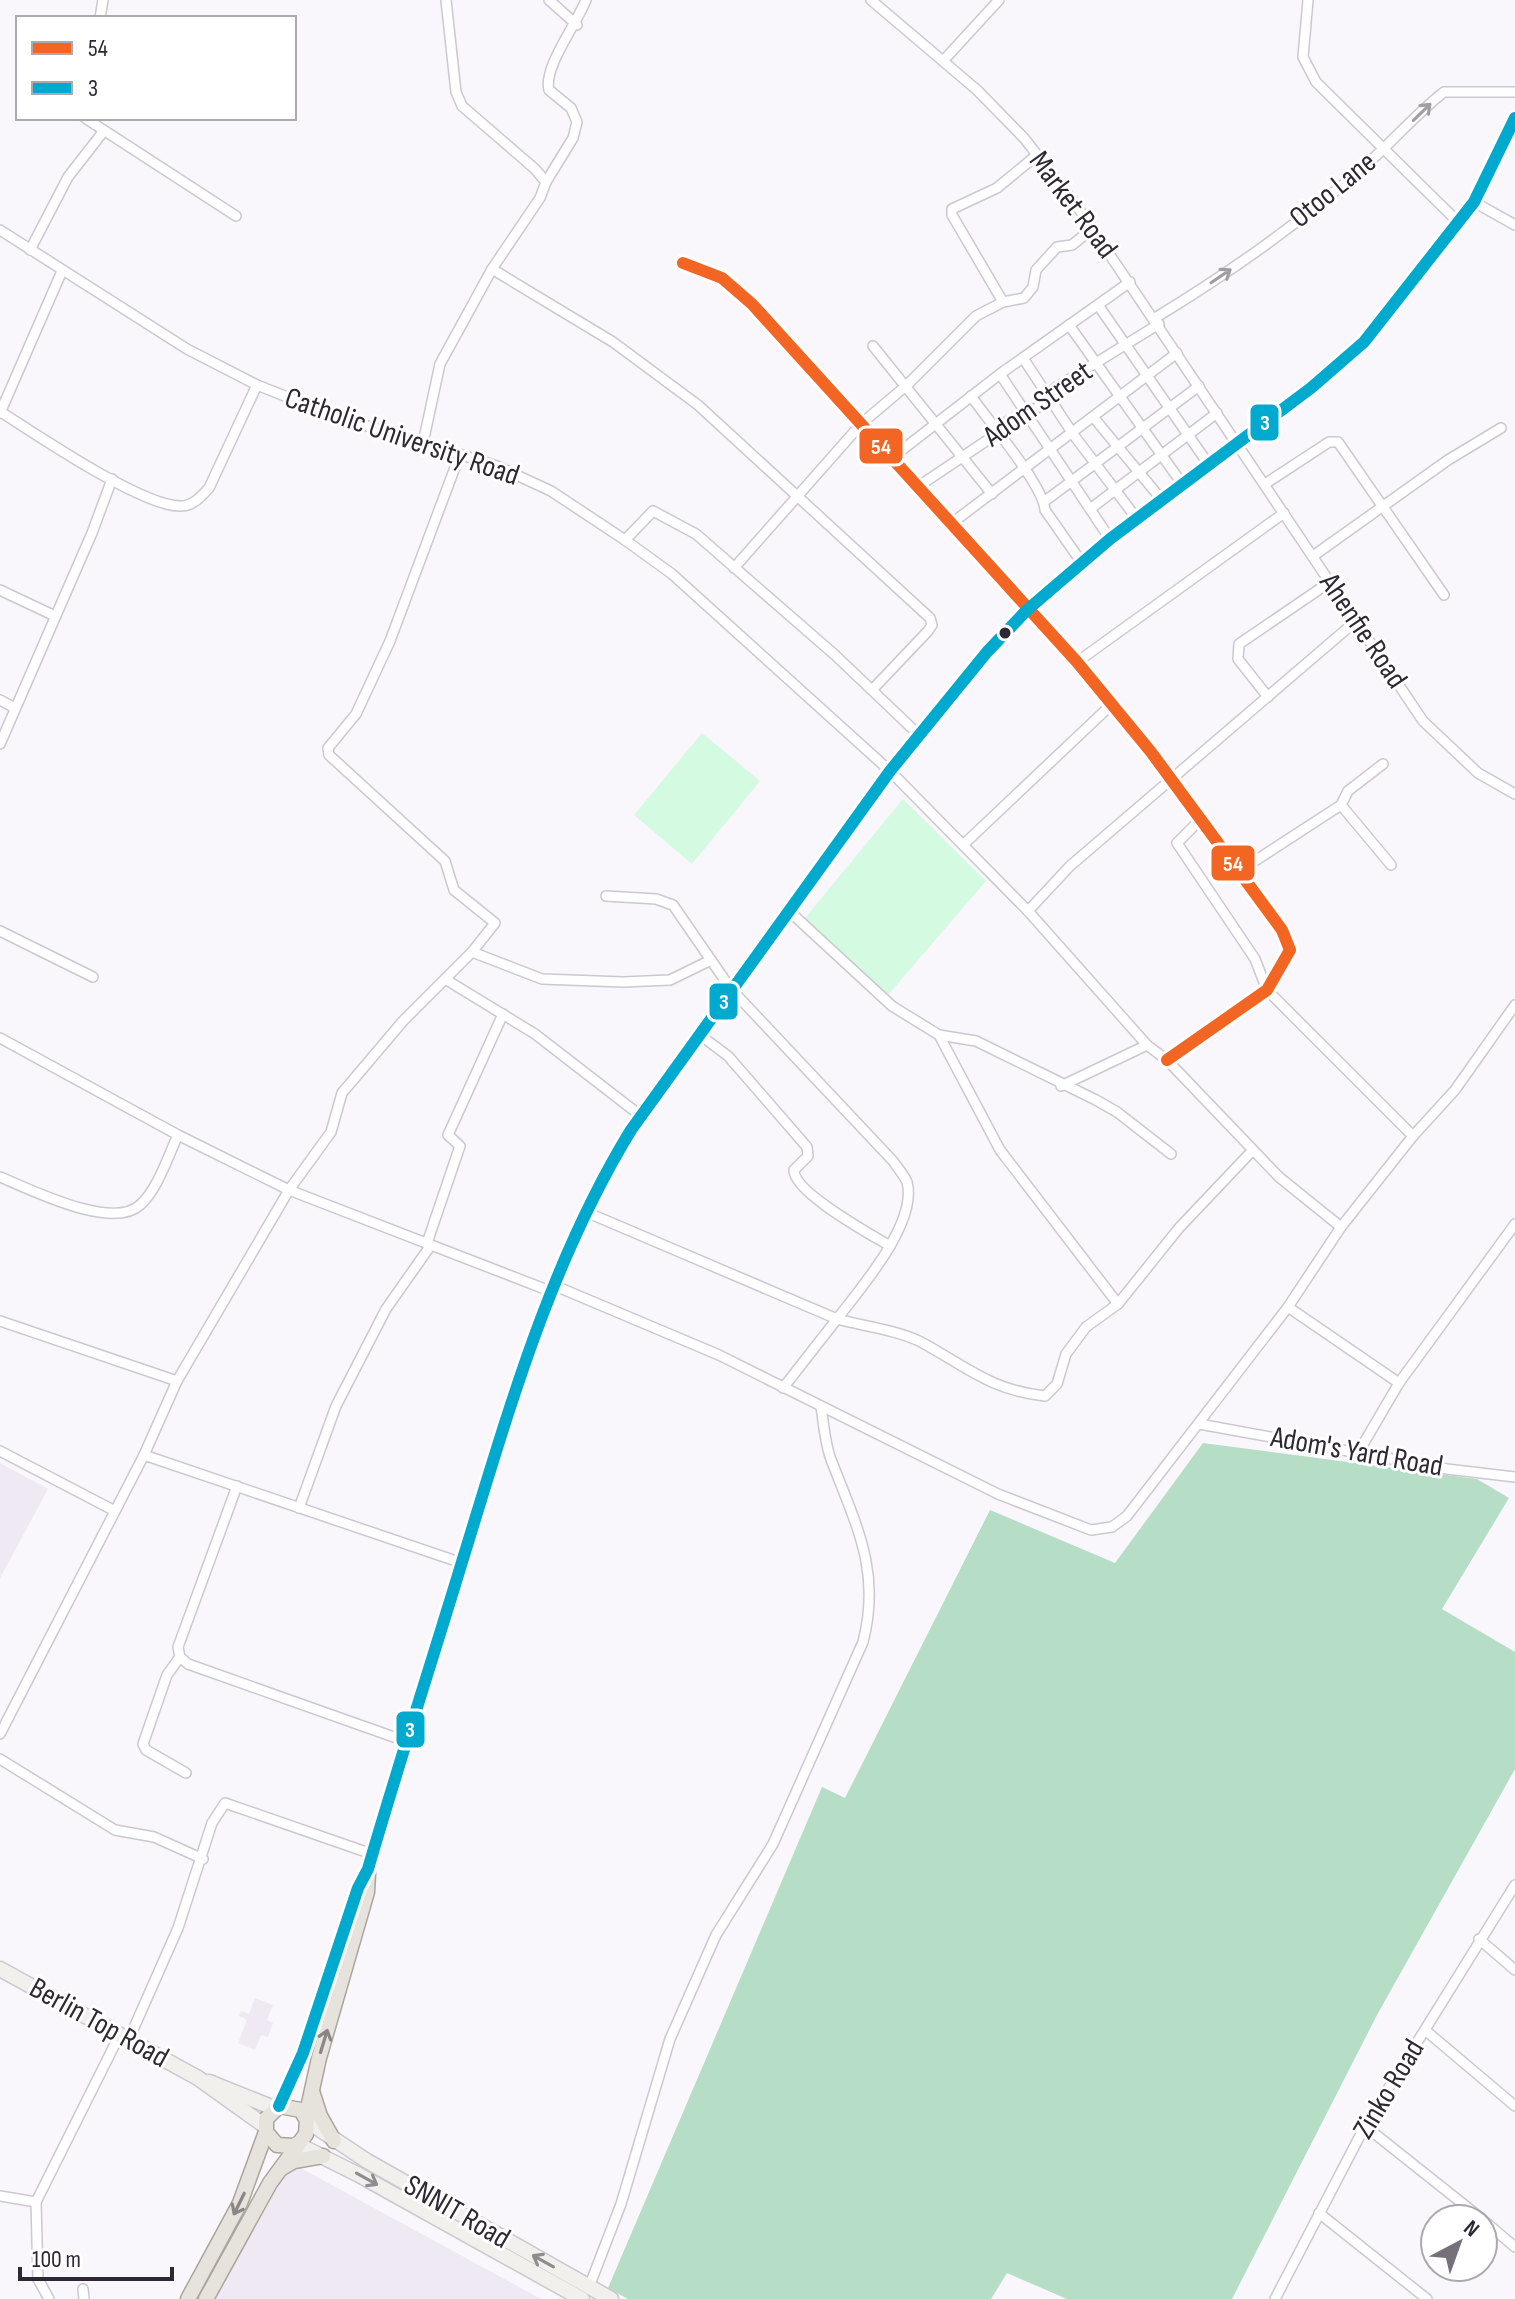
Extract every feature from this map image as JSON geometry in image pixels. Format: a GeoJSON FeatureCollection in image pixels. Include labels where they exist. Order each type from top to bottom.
{"type":"FeatureCollection","features":[{"type":"Feature","properties":{"kind":"main road"},"geometry":{"type":"LineString","coordinates":[[188,2299],[240,2203],[266,2129],[303,2053],[358,1888],[370,1861],[506,1414],[551,1288],[609,1166],[731,989],[918,734],[1027,610],[1110,539],[1311,388],[1364,342],[1474,202],[1515,118]]}},
{"type":"Feature","properties":{"kind":"main road"},"geometry":{"type":"LineString","coordinates":[[206,2299],[278,2170],[306,2134],[311,2089],[351,1955],[367,1892],[370,1861]]}},
{"type":"Feature","properties":{"kind":"main road"},"geometry":{"type":"LineString","coordinates":[[311,2089],[320,2116],[334,2141]]}},
{"type":"Feature","properties":{"kind":"main road"},"geometry":{"type":"LineString","coordinates":[[277,2107],[295,2106],[306,2119]]}},
{"type":"Feature","properties":{"kind":"main road"},"geometry":{"type":"LineString","coordinates":[[266,2129],[277,2145],[296,2145]]}},
{"type":"Feature","properties":{"kind":"main road"},"geometry":{"type":"LineString","coordinates":[[278,2170],[294,2161],[323,2156]]}},
{"type":"Feature","properties":{"kind":"street"},"geometry":{"type":"LineString","coordinates":[[446,0],[456,92],[462,106],[546,182]]}},
{"type":"Feature","properties":{"kind":"street"},"geometry":{"type":"LineString","coordinates":[[549,0],[577,25]]}},
{"type":"Feature","properties":{"kind":"street"},"geometry":{"type":"LineString","coordinates":[[423,443],[440,364],[492,269],[540,198],[546,182],[573,138],[577,122],[571,108],[549,90],[548,69],[577,25],[586,0]]}},
{"type":"Feature","properties":{"kind":"street","name":"Market Road"},"geometry":{"type":"LineString","coordinates":[[871,0],[977,90],[1037,155],[1093,228],[1237,443]]}},
{"type":"Feature","properties":{"kind":"street"},"geometry":{"type":"LineString","coordinates":[[943,61],[999,0]]}},
{"type":"Feature","properties":{"kind":"street"},"geometry":{"type":"LineString","coordinates":[[1308,0],[1303,57],[1316,82],[1459,223]]}},
{"type":"Feature","properties":{"kind":"street","name":"Otoo Lane"},"geometry":{"type":"LineString","coordinates":[[1157,321],[1238,264],[1383,149],[1444,92],[1515,92]]}},
{"type":"Feature","properties":{"kind":"street"},"geometry":{"type":"LineString","coordinates":[[88,120],[236,216]]}},
{"type":"Feature","properties":{"kind":"street"},"geometry":{"type":"LineString","coordinates":[[30,250],[68,177],[103,132]]}},
{"type":"Feature","properties":{"kind":"street"},"geometry":{"type":"LineString","coordinates":[[1003,302],[952,215],[952,209],[997,188],[1037,155]]}},
{"type":"Feature","properties":{"kind":"street"},"geometry":{"type":"LineString","coordinates":[[1474,202],[1515,225]]}},
{"type":"Feature","properties":{"kind":"street"},"geometry":{"type":"LineString","coordinates":[[734,568],[862,423],[907,385],[976,316],[1003,302],[1024,298],[1033,287],[1036,270],[1057,247],[1072,245],[1093,228]]}},
{"type":"Feature","properties":{"kind":"street","name":"Catholic University Road"},"geometry":{"type":"LineString","coordinates":[[0,230],[187,349],[257,385],[335,416],[497,466],[551,491],[672,574],[890,771],[1028,911],[1147,1045],[1167,1060],[1279,1177],[1341,1227]]}},
{"type":"Feature","properties":{"kind":"street"},"geometry":{"type":"LineString","coordinates":[[683,263],[722,278],[752,304],[893,457],[1112,704],[1241,870],[1282,930],[1290,950],[1267,990],[1167,1060]]}},
{"type":"Feature","properties":{"kind":"street"},"geometry":{"type":"LineString","coordinates":[[492,269],[643,363],[698,405],[930,618],[932,625],[928,631],[872,690]]}},
{"type":"Feature","properties":{"kind":"street"},"geometry":{"type":"LineString","coordinates":[[62,271],[0,412],[112,479],[166,505],[183,507],[200,499],[209,488],[257,385]]}},
{"type":"Feature","properties":{"kind":"street"},"geometry":{"type":"LineString","coordinates":[[893,457],[1000,374],[1130,282]]}},
{"type":"Feature","properties":{"kind":"street"},"geometry":{"type":"LineString","coordinates":[[1098,305],[1209,465]]}},
{"type":"Feature","properties":{"kind":"street","name":"Adom Street"},"geometry":{"type":"LineString","coordinates":[[919,486],[963,457],[1004,423],[1026,413],[1157,321]]}},
{"type":"Feature","properties":{"kind":"street"},"geometry":{"type":"LineString","coordinates":[[1069,325],[1183,485]]}},
{"type":"Feature","properties":{"kind":"street"},"geometry":{"type":"LineString","coordinates":[[873,346],[992,494]]}},
{"type":"Feature","properties":{"kind":"street"},"geometry":{"type":"LineString","coordinates":[[952,523],[1177,353]]}},
{"type":"Feature","properties":{"kind":"street"},"geometry":{"type":"LineString","coordinates":[[1023,358],[1073,434],[1137,519]]}},
{"type":"Feature","properties":{"kind":"street"},"geometry":{"type":"LineString","coordinates":[[1000,374],[1110,539]]}},
{"type":"Feature","properties":{"kind":"street"},"geometry":{"type":"LineString","coordinates":[[1045,501],[1199,386]]}},
{"type":"Feature","properties":{"kind":"street"},"geometry":{"type":"LineString","coordinates":[[971,396],[1025,469],[1045,501],[1045,510],[1082,563]]}},
{"type":"Feature","properties":{"kind":"street"},"geometry":{"type":"LineString","coordinates":[[1090,509],[1217,413]]}},
{"type":"Feature","properties":{"kind":"street"},"geometry":{"type":"LineString","coordinates":[[1094,418],[1119,444],[1162,500]]}},
{"type":"Feature","properties":{"kind":"street"},"geometry":{"type":"LineString","coordinates":[[1313,556],[1448,460],[1501,428]]}},
{"type":"Feature","properties":{"kind":"street"},"geometry":{"type":"LineString","coordinates":[[1265,484],[1334,440],[1384,505],[1444,595]]}},
{"type":"Feature","properties":{"kind":"street","name":"Ahenfie Road"},"geometry":{"type":"LineString","coordinates":[[1237,443],[1423,721],[1478,773],[1515,794]]}},
{"type":"Feature","properties":{"kind":"street"},"geometry":{"type":"LineString","coordinates":[[0,1734],[144,1455],[177,1381],[289,1190],[331,1132],[342,1093],[403,1021],[472,952],[495,923],[454,890],[445,861],[333,762],[328,748],[356,714],[390,641],[460,454]]}},
{"type":"Feature","properties":{"kind":"street"},"geometry":{"type":"LineString","coordinates":[[0,744],[112,479]]}},
{"type":"Feature","properties":{"kind":"street"},"geometry":{"type":"LineString","coordinates":[[625,540],[653,511],[696,534],[918,734]]}},
{"type":"Feature","properties":{"kind":"street"},"geometry":{"type":"LineString","coordinates":[[1077,662],[1284,513]]}},
{"type":"Feature","properties":{"kind":"street"},"geometry":{"type":"LineString","coordinates":[[1268,697],[1238,659],[1239,644],[1330,582]]}},
{"type":"Feature","properties":{"kind":"street"},"geometry":{"type":"LineString","coordinates":[[0,590],[55,616]]}},
{"type":"Feature","properties":{"kind":"street"},"geometry":{"type":"LineString","coordinates":[[1028,911],[1070,866],[1356,621]]}},
{"type":"Feature","properties":{"kind":"street"},"geometry":{"type":"LineString","coordinates":[[0,700],[15,708]]}},
{"type":"Feature","properties":{"kind":"street"},"geometry":{"type":"LineString","coordinates":[[963,845],[1112,704]]}},
{"type":"Feature","properties":{"kind":"street"},"geometry":{"type":"LineString","coordinates":[[1241,870],[1341,805],[1348,791],[1383,764]]}},
{"type":"Feature","properties":{"kind":"street"},"geometry":{"type":"LineString","coordinates":[[1341,805],[1391,865]]}},
{"type":"Feature","properties":{"kind":"street"},"geometry":{"type":"LineString","coordinates":[[1201,819],[1177,843],[1255,959],[1267,990],[1413,1136]]}},
{"type":"Feature","properties":{"kind":"street"},"geometry":{"type":"LineString","coordinates":[[606,896],[656,899],[673,905],[731,989],[893,1161],[906,1182],[908,1205],[890,1246],[783,1388]]}},
{"type":"Feature","properties":{"kind":"street"},"geometry":{"type":"LineString","coordinates":[[788,910],[892,1006],[939,1035],[976,1041],[1117,1112],[1171,1154]]}},
{"type":"Feature","properties":{"kind":"street"},"geometry":{"type":"LineString","coordinates":[[0,931],[93,977]]}},
{"type":"Feature","properties":{"kind":"street"},"geometry":{"type":"LineString","coordinates":[[472,952],[542,979],[623,982],[670,980],[711,960]]}},
{"type":"Feature","properties":{"kind":"street"},"geometry":{"type":"LineString","coordinates":[[445,979],[535,1034],[641,1116]]}},
{"type":"Feature","properties":{"kind":"street"},"geometry":{"type":"LineString","coordinates":[[0,1038],[178,1135],[289,1190],[719,1355],[998,1494],[1091,1530],[1112,1527],[1127,1516],[1288,1307],[1341,1227],[1413,1136],[1455,1090],[1515,1005]]}},
{"type":"Feature","properties":{"kind":"street"},"geometry":{"type":"LineString","coordinates":[[299,1508],[336,1406],[386,1309],[429,1244],[460,1146],[448,1135],[503,1014]]}},
{"type":"Feature","properties":{"kind":"street"},"geometry":{"type":"LineString","coordinates":[[700,1035],[728,1056],[807,1147],[808,1156],[794,1170],[797,1182],[843,1218],[890,1246]]}},
{"type":"Feature","properties":{"kind":"street"},"geometry":{"type":"LineString","coordinates":[[939,1035],[1000,1150],[1118,1304]]}},
{"type":"Feature","properties":{"kind":"street"},"geometry":{"type":"LineString","coordinates":[[1061,1086],[1147,1045]]}},
{"type":"Feature","properties":{"kind":"street"},"geometry":{"type":"LineString","coordinates":[[0,1177],[87,1212],[124,1212],[138,1208],[147,1197],[178,1135]]}},
{"type":"Feature","properties":{"kind":"street"},"geometry":{"type":"LineString","coordinates":[[586,1212],[837,1319],[918,1341],[963,1369],[1011,1392],[1045,1396],[1057,1384],[1066,1354],[1086,1327],[1118,1304],[1179,1228],[1252,1151]]}},
{"type":"Feature","properties":{"kind":"street"},"geometry":{"type":"LineString","coordinates":[[1358,1453],[1399,1383],[1515,1224]]}},
{"type":"Feature","properties":{"kind":"street"},"geometry":{"type":"LineString","coordinates":[[1288,1307],[1399,1383]]}},
{"type":"Feature","properties":{"kind":"street"},"geometry":{"type":"LineString","coordinates":[[0,1321],[177,1381]]}},
{"type":"Feature","properties":{"kind":"street"},"geometry":{"type":"LineString","coordinates":[[586,2293],[625,2195],[670,2039],[716,1935],[773,1844],[863,1642],[871,1611],[863,1539],[830,1459],[821,1407]]}},
{"type":"Feature","properties":{"kind":"street","name":"Adom's Yard Road"},"geometry":{"type":"LineString","coordinates":[[1199,1424],[1515,1477]]}},
{"type":"Feature","properties":{"kind":"street"},"geometry":{"type":"LineString","coordinates":[[0,1451],[115,1511]]}},
{"type":"Feature","properties":{"kind":"street"},"geometry":{"type":"LineString","coordinates":[[144,1455],[462,1563]]}},
{"type":"Feature","properties":{"kind":"street"},"geometry":{"type":"LineString","coordinates":[[237,1486],[178,1647],[180,1657],[188,1664],[405,1741]]}},
{"type":"Feature","properties":{"kind":"street"},"geometry":{"type":"LineString","coordinates":[[180,1657],[167,1675],[143,1744],[146,1750],[186,1773]]}},
{"type":"Feature","properties":{"kind":"street"},"geometry":{"type":"LineString","coordinates":[[0,1759],[115,1830],[154,1837],[203,1859]]}},
{"type":"Feature","properties":{"kind":"street"},"geometry":{"type":"LineString","coordinates":[[49,2299],[38,2279],[36,2202],[178,1928],[203,1859],[212,1823],[225,1803],[370,1861]]}},
{"type":"Feature","properties":{"kind":"street","name":"Zinko Road"},"geometry":{"type":"LineString","coordinates":[[1279,2297],[1365,2126],[1515,1885]]}},
{"type":"Feature","properties":{"kind":"street"},"geometry":{"type":"LineString","coordinates":[[1479,1939],[1515,1970]]}},
{"type":"Feature","properties":{"kind":"street","name":"Berlin Top Road"},"geometry":{"type":"LineString","coordinates":[[0,1969],[198,2078]]}},
{"type":"Feature","properties":{"kind":"street"},"geometry":{"type":"LineString","coordinates":[[1425,2030],[1515,2106]]}},
{"type":"Feature","properties":{"kind":"street"},"geometry":{"type":"LineString","coordinates":[[198,2078],[277,2107]]}},
{"type":"Feature","properties":{"kind":"street"},"geometry":{"type":"LineString","coordinates":[[198,2078],[266,2129]]}},
{"type":"Feature","properties":{"kind":"street","name":"SNNIT Road"},"geometry":{"type":"LineString","coordinates":[[306,2119],[334,2141],[586,2293]]}},
{"type":"Feature","properties":{"kind":"street"},"geometry":{"type":"LineString","coordinates":[[1365,2126],[1461,2203]]}},
{"type":"Feature","properties":{"kind":"street","name":"SNNIT Road"},"geometry":{"type":"LineString","coordinates":[[296,2145],[323,2156],[586,2293],[611,2299]]}},
{"type":"Feature","properties":{"kind":"street"},"geometry":{"type":"LineString","coordinates":[[0,2196],[36,2202]]}},
{"type":"Feature","properties":{"kind":"street"},"geometry":{"type":"LineString","coordinates":[[1319,2213],[1427,2299]]}},
{"type":"Feature","properties":{"kind":"street"},"geometry":{"type":"LineString","coordinates":[[1499,2234],[1515,2247]]}},
{"type":"Feature","properties":{"kind":"shaded area"},"geometry":{"type":"Polygon","coordinates":[[[0,1463],[48,1489],[0,1578],[0,1463]]]}},
{"type":"Feature","properties":{"kind":"shaded area"},"geometry":{"type":"Polygon","coordinates":[[[255,1998],[273,2005],[267,2020],[273,2023],[268,2037],[261,2035],[255,2050],[238,2043],[247,2020],[239,2016],[241,2011],[249,2014],[255,1998]]]}},
{"type":"Feature","properties":{"kind":"shaded area"},"geometry":{"type":"Polygon","coordinates":[[[284,2159],[541,2299],[207,2299],[284,2159]]]}},
{"type":"Feature","properties":{"kind":"green space"},"geometry":{"type":"Polygon","coordinates":[[[702,733],[760,781],[692,864],[634,815],[702,733]]]}},
{"type":"Feature","properties":{"kind":"green space"},"geometry":{"type":"Polygon","coordinates":[[[903,799],[986,881],[888,995],[805,918],[903,799]]]}},
{"type":"Feature","properties":{"kind":"green space"},"geometry":{"type":"Polygon","coordinates":[[[1203,1443],[1477,1479],[1509,1498],[1442,1609],[1515,1652],[1515,1769],[1377,2015],[1232,2299],[1067,2299],[1007,2273],[991,2299],[628,2299],[608,2288],[822,1787],[845,1798],[990,1510],[1115,1563],[1203,1443]]]}},
{"type":"Feature","properties":{"kind":"transit line","name":"3"},"geometry":{"type":"LineString","coordinates":[[279,2106],[303,2053],[358,1888],[368,1869],[496,1450],[533,1340],[576,1233],[631,1130],[890,771],[987,652],[1027,610],[1110,539],[1311,388],[1364,342],[1474,202],[1515,118]]}},
{"type":"Feature","properties":{"kind":"transit line","name":"54"},"geometry":{"type":"LineString","coordinates":[[683,263],[722,278],[752,304],[1077,662],[1151,752],[1282,930],[1290,950],[1267,990],[1167,1060]]}}]}
